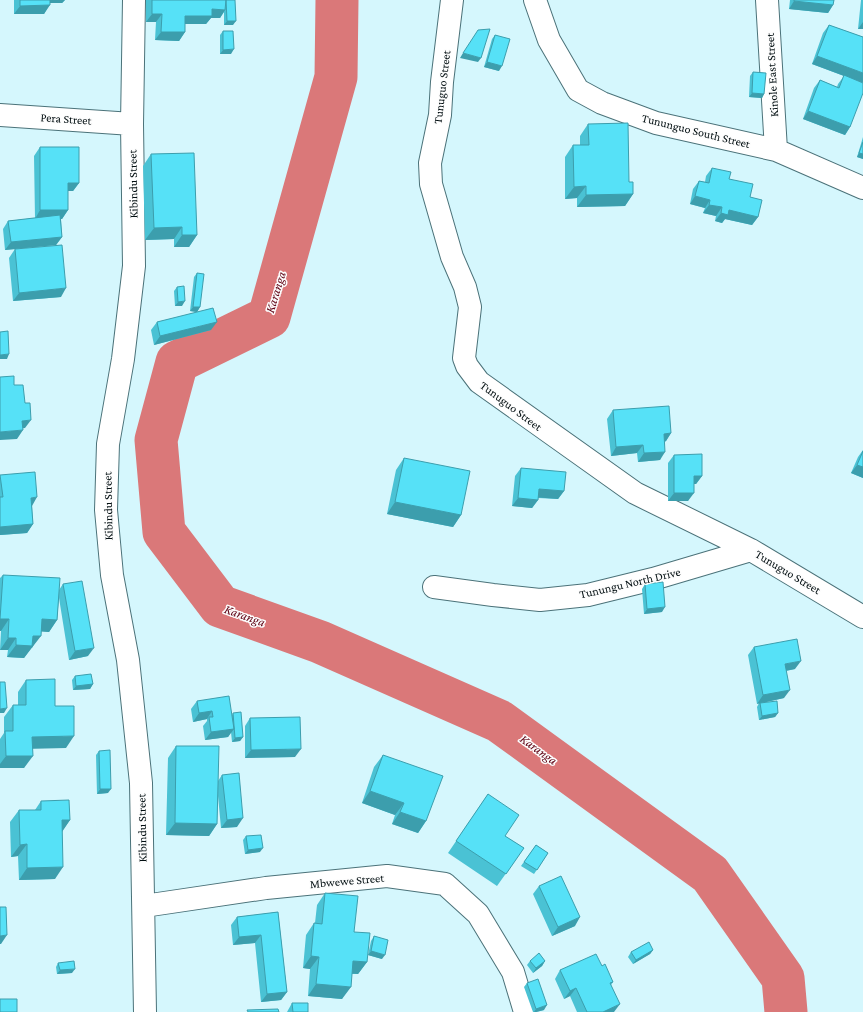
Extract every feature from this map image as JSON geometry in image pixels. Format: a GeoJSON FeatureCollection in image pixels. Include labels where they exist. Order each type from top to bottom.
{"type":"FeatureCollection","features":[{"type":"Feature","properties":{"kind":"street","name":"Kibindu Street"},"geometry":{"type":"LineString","coordinates":[[134,0],[132,124],[134,266],[123,359],[108,444],[106,510],[112,575],[128,660],[141,783],[145,1012]]}},
{"type":"Feature","properties":{"kind":"street","name":"Tunuguo Street"},"geometry":{"type":"LineString","coordinates":[[452,0],[442,82],[440,115],[430,163],[431,184],[452,257],[465,287],[470,307],[464,358],[467,366],[479,382],[635,493],[751,550],[863,617]]}},
{"type":"Feature","properties":{"kind":"street","name":"Tununguo South Street"},"geometry":{"type":"LineString","coordinates":[[535,0],[549,40],[578,90],[602,103],[656,123],[776,150],[863,188]]}},
{"type":"Feature","properties":{"kind":"street","name":"Kinole East Street"},"geometry":{"type":"LineString","coordinates":[[767,0],[776,150]]}},
{"type":"Feature","properties":{"kind":"street","name":"Pera Street"},"geometry":{"type":"LineString","coordinates":[[0,115],[132,124]]}},
{"type":"Feature","properties":{"kind":"street","name":"Tunungu North Drive"},"geometry":{"type":"LineString","coordinates":[[434,587],[540,600],[588,595],[653,579],[751,550]]}},
{"type":"Feature","properties":{"kind":"street","name":"Mbwewe Street"},"geometry":{"type":"LineString","coordinates":[[144,906],[266,888],[387,876],[446,884],[478,914],[513,972],[524,1012]]}},
{"type":"Feature","properties":{"kind":"building"},"geometry":{"type":"Polygon","coordinates":[[[20,0],[50,0],[50,5],[20,6],[20,0]]]}},
{"type":"Feature","properties":{"kind":"building"},"geometry":{"type":"Polygon","coordinates":[[[152,0],[226,0],[225,10],[212,9],[212,16],[185,16],[185,32],[161,32],[162,14],[152,14],[152,0]]]}},
{"type":"Feature","properties":{"kind":"building"},"geometry":{"type":"Polygon","coordinates":[[[226,0],[235,0],[236,21],[227,21],[226,0]]]}},
{"type":"Feature","properties":{"kind":"building"},"geometry":{"type":"Polygon","coordinates":[[[794,0],[834,0],[833,5],[794,0]]]}},
{"type":"Feature","properties":{"kind":"building"},"geometry":{"type":"Polygon","coordinates":[[[829,25],[863,37],[863,73],[817,56],[829,25]]]}},
{"type":"Feature","properties":{"kind":"building"},"geometry":{"type":"Polygon","coordinates":[[[490,29],[481,58],[463,53],[478,30],[490,29]]]}},
{"type":"Feature","properties":{"kind":"building"},"geometry":{"type":"Polygon","coordinates":[[[223,31],[233,31],[234,49],[223,50],[223,31]]]}},
{"type":"Feature","properties":{"kind":"building"},"geometry":{"type":"Polygon","coordinates":[[[495,35],[510,39],[502,66],[487,62],[495,35]]]}},
{"type":"Feature","properties":{"kind":"building"},"geometry":{"type":"Polygon","coordinates":[[[753,72],[766,73],[764,94],[752,93],[753,72]]]}},
{"type":"Feature","properties":{"kind":"building"},"geometry":{"type":"Polygon","coordinates":[[[844,75],[863,83],[863,93],[850,127],[808,111],[820,80],[839,88],[844,75]]]}},
{"type":"Feature","properties":{"kind":"building"},"geometry":{"type":"Polygon","coordinates":[[[628,123],[629,182],[633,182],[633,194],[586,195],[586,186],[574,187],[573,145],[589,145],[588,124],[628,123]]]}},
{"type":"Feature","properties":{"kind":"building"},"geometry":{"type":"Polygon","coordinates":[[[863,142],[863,154],[859,153],[863,142]]]}},
{"type":"Feature","properties":{"kind":"building"},"geometry":{"type":"Polygon","coordinates":[[[40,147],[79,147],[79,183],[68,183],[68,210],[40,210],[40,147]]]}},
{"type":"Feature","properties":{"kind":"building"},"geometry":{"type":"Polygon","coordinates":[[[194,153],[197,235],[182,235],[182,227],[154,228],[151,154],[194,153]]]}},
{"type":"Feature","properties":{"kind":"building"},"geometry":{"type":"Polygon","coordinates":[[[712,168],[731,172],[729,179],[753,184],[750,197],[762,200],[758,217],[729,210],[728,215],[721,213],[722,207],[709,205],[710,200],[695,196],[699,181],[709,183],[712,168]]]}},
{"type":"Feature","properties":{"kind":"building"},"geometry":{"type":"Polygon","coordinates":[[[60,215],[62,237],[11,242],[8,221],[60,215]]]}},
{"type":"Feature","properties":{"kind":"building"},"geometry":{"type":"Polygon","coordinates":[[[62,245],[66,288],[19,293],[15,249],[62,245]]]}},
{"type":"Feature","properties":{"kind":"building"},"geometry":{"type":"Polygon","coordinates":[[[197,273],[204,274],[200,307],[193,307],[197,273]]]}},
{"type":"Feature","properties":{"kind":"building"},"geometry":{"type":"Polygon","coordinates":[[[184,286],[185,301],[178,302],[177,287],[184,286]]]}},
{"type":"Feature","properties":{"kind":"building"},"geometry":{"type":"Polygon","coordinates":[[[213,308],[217,322],[160,336],[157,322],[213,308]]]}},
{"type":"Feature","properties":{"kind":"building"},"geometry":{"type":"Polygon","coordinates":[[[8,331],[9,354],[0,355],[0,332],[8,331]]]}},
{"type":"Feature","properties":{"kind":"building"},"geometry":{"type":"Polygon","coordinates":[[[14,376],[14,385],[23,385],[25,403],[30,403],[31,420],[22,421],[23,430],[0,432],[0,377],[14,376]]]}},
{"type":"Feature","properties":{"kind":"building"},"geometry":{"type":"Polygon","coordinates":[[[669,406],[671,433],[664,434],[665,452],[644,453],[643,445],[616,447],[613,410],[669,406]]]}},
{"type":"Feature","properties":{"kind":"building"},"geometry":{"type":"Polygon","coordinates":[[[863,451],[863,467],[857,465],[863,451]]]}},
{"type":"Feature","properties":{"kind":"building"},"geometry":{"type":"Polygon","coordinates":[[[702,454],[702,476],[694,476],[694,493],[674,493],[674,455],[702,454]]]}},
{"type":"Feature","properties":{"kind":"building"},"geometry":{"type":"Polygon","coordinates":[[[404,458],[470,471],[461,515],[395,502],[404,458]]]}},
{"type":"Feature","properties":{"kind":"building"},"geometry":{"type":"Polygon","coordinates":[[[521,468],[566,472],[564,491],[539,489],[538,500],[518,498],[521,468]]]}},
{"type":"Feature","properties":{"kind":"building"},"geometry":{"type":"Polygon","coordinates":[[[35,472],[37,497],[31,498],[33,524],[0,527],[0,497],[3,497],[0,475],[35,472]]]}},
{"type":"Feature","properties":{"kind":"building"},"geometry":{"type":"Polygon","coordinates":[[[3,575],[60,578],[57,620],[42,619],[41,636],[33,636],[32,646],[16,645],[16,638],[8,638],[9,619],[0,619],[3,575]]]}},
{"type":"Feature","properties":{"kind":"building"},"geometry":{"type":"Polygon","coordinates":[[[82,581],[94,648],[75,651],[63,584],[82,581]]]}},
{"type":"Feature","properties":{"kind":"building"},"geometry":{"type":"Polygon","coordinates":[[[663,582],[665,607],[647,609],[645,584],[663,582]]]}},
{"type":"Feature","properties":{"kind":"building"},"geometry":{"type":"Polygon","coordinates":[[[797,639],[801,661],[785,664],[790,690],[763,695],[754,647],[797,639]]]}},
{"type":"Feature","properties":{"kind":"building"},"geometry":{"type":"Polygon","coordinates":[[[91,674],[93,684],[76,686],[75,676],[91,674]]]}},
{"type":"Feature","properties":{"kind":"building"},"geometry":{"type":"Polygon","coordinates":[[[55,679],[55,706],[74,706],[74,736],[32,737],[33,756],[6,756],[5,731],[13,731],[13,705],[26,705],[26,680],[55,679]]]}},
{"type":"Feature","properties":{"kind":"building"},"geometry":{"type":"Polygon","coordinates":[[[0,682],[5,682],[7,708],[0,709],[0,682]]]}},
{"type":"Feature","properties":{"kind":"building"},"geometry":{"type":"Polygon","coordinates":[[[229,696],[234,729],[211,732],[209,717],[213,717],[212,711],[199,713],[197,701],[229,696]]]}},
{"type":"Feature","properties":{"kind":"building"},"geometry":{"type":"Polygon","coordinates":[[[777,701],[778,713],[762,716],[760,703],[777,701]]]}},
{"type":"Feature","properties":{"kind":"building"},"geometry":{"type":"Polygon","coordinates":[[[241,712],[243,737],[235,738],[233,713],[241,712]]]}},
{"type":"Feature","properties":{"kind":"building"},"geometry":{"type":"Polygon","coordinates":[[[300,717],[301,749],[251,750],[250,718],[300,717]]]}},
{"type":"Feature","properties":{"kind":"building"},"geometry":{"type":"Polygon","coordinates":[[[176,746],[219,746],[217,824],[175,823],[176,746]]]}},
{"type":"Feature","properties":{"kind":"building"},"geometry":{"type":"Polygon","coordinates":[[[110,750],[111,789],[100,789],[99,751],[110,750]]]}},
{"type":"Feature","properties":{"kind":"building"},"geometry":{"type":"Polygon","coordinates":[[[383,755],[443,776],[426,821],[400,812],[404,803],[370,791],[383,755]]]}},
{"type":"Feature","properties":{"kind":"building"},"geometry":{"type":"Polygon","coordinates":[[[239,773],[243,818],[227,820],[222,775],[239,773]]]}},
{"type":"Feature","properties":{"kind":"building"},"geometry":{"type":"Polygon","coordinates":[[[488,794],[519,815],[505,836],[524,848],[506,874],[456,841],[488,794]]]}},
{"type":"Feature","properties":{"kind":"building"},"geometry":{"type":"Polygon","coordinates":[[[69,800],[70,820],[62,820],[63,867],[27,868],[27,844],[20,845],[19,810],[41,810],[41,801],[69,800]]]}},
{"type":"Feature","properties":{"kind":"building"},"geometry":{"type":"Polygon","coordinates":[[[261,835],[263,848],[248,850],[246,836],[261,835]]]}},
{"type":"Feature","properties":{"kind":"building"},"geometry":{"type":"Polygon","coordinates":[[[536,845],[548,853],[537,870],[524,862],[536,845]]]}},
{"type":"Feature","properties":{"kind":"building"},"geometry":{"type":"Polygon","coordinates":[[[561,876],[580,917],[558,927],[539,886],[561,876]]]}},
{"type":"Feature","properties":{"kind":"building"},"geometry":{"type":"Polygon","coordinates":[[[325,893],[358,896],[354,932],[370,933],[367,962],[353,961],[351,987],[316,984],[319,957],[311,956],[314,923],[322,924],[325,893]]]}},
{"type":"Feature","properties":{"kind":"building"},"geometry":{"type":"Polygon","coordinates":[[[0,907],[6,907],[7,935],[0,936],[0,907]]]}},
{"type":"Feature","properties":{"kind":"building"},"geometry":{"type":"Polygon","coordinates":[[[278,912],[287,992],[267,994],[261,935],[239,937],[237,917],[278,912]]]}},
{"type":"Feature","properties":{"kind":"building"},"geometry":{"type":"Polygon","coordinates":[[[374,936],[388,940],[385,955],[371,951],[374,936]]]}},
{"type":"Feature","properties":{"kind":"building"},"geometry":{"type":"Polygon","coordinates":[[[649,942],[653,950],[636,960],[631,952],[649,942]]]}},
{"type":"Feature","properties":{"kind":"building"},"geometry":{"type":"Polygon","coordinates":[[[539,953],[545,961],[536,968],[530,961],[539,953]]]}},
{"type":"Feature","properties":{"kind":"building"},"geometry":{"type":"Polygon","coordinates":[[[596,954],[602,966],[605,964],[613,982],[610,983],[620,1004],[603,1012],[587,1012],[576,988],[570,991],[560,970],[596,954]]]}},
{"type":"Feature","properties":{"kind":"building"},"geometry":{"type":"Polygon","coordinates":[[[74,961],[75,969],[60,970],[58,963],[74,961]]]}},
{"type":"Feature","properties":{"kind":"building"},"geometry":{"type":"Polygon","coordinates":[[[538,979],[547,1005],[536,1009],[527,983],[538,979]]]}},
{"type":"Feature","properties":{"kind":"building"},"geometry":{"type":"Polygon","coordinates":[[[0,999],[17,999],[17,1012],[0,1012],[0,999]]]}},
{"type":"Feature","properties":{"kind":"building"},"geometry":{"type":"Polygon","coordinates":[[[292,1003],[308,1003],[308,1012],[293,1012],[292,1003]]]}},
{"type":"Feature","properties":{"kind":"building"},"geometry":{"type":"Polygon","coordinates":[[[278,1009],[279,1012],[248,1012],[247,1010],[278,1009]]]}},
{"type":"Feature","properties":{"kind":"waterway","name":"Karanga"},"geometry":{"type":"LineString","coordinates":[[337,0],[336,77],[269,317],[177,362],[156,440],[164,532],[220,606],[320,642],[499,721],[710,874],[783,978],[786,1012]]}}]}
